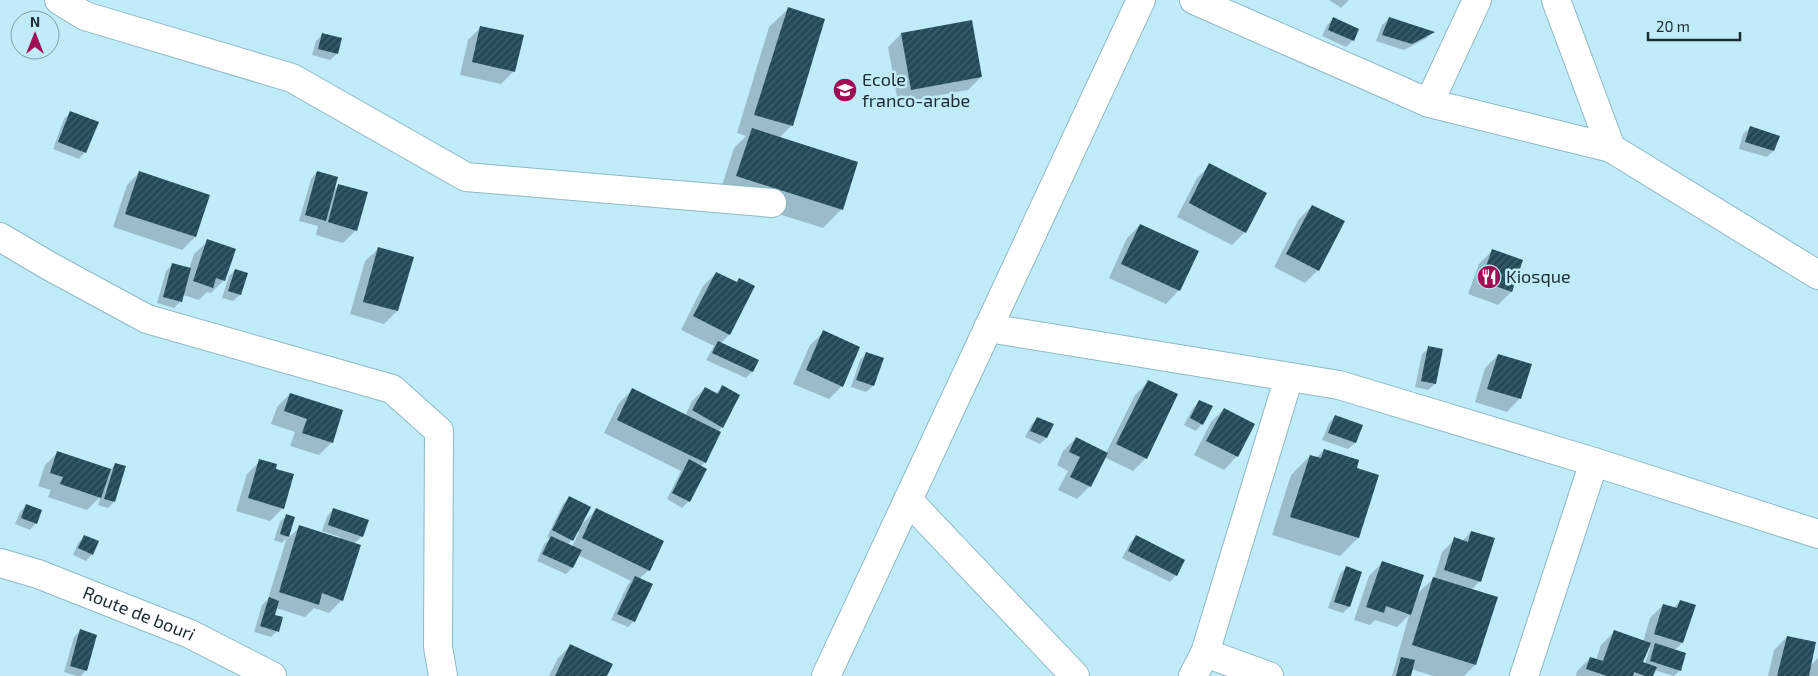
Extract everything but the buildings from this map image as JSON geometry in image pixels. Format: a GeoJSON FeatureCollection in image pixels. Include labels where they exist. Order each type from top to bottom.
{"type":"FeatureCollection","features":[{"type":"Feature","properties":{"kind":"street"},"geometry":{"type":"LineString","coordinates":[[59,0],[86,16],[292,78],[466,177],[772,203]]}},
{"type":"Feature","properties":{"kind":"street"},"geometry":{"type":"LineString","coordinates":[[826,676],[1141,0]]}},
{"type":"Feature","properties":{"kind":"street"},"geometry":{"type":"LineString","coordinates":[[1194,0],[1429,103],[1611,148],[1818,275]]}},
{"type":"Feature","properties":{"kind":"street"},"geometry":{"type":"LineString","coordinates":[[1429,103],[1477,0]]}},
{"type":"Feature","properties":{"kind":"street"},"geometry":{"type":"LineString","coordinates":[[1556,0],[1611,148]]}},
{"type":"Feature","properties":{"kind":"street"},"geometry":{"type":"LineString","coordinates":[[0,237],[147,320],[392,389],[438,430],[438,648],[443,676]]}},
{"type":"Feature","properties":{"kind":"street"},"geometry":{"type":"LineString","coordinates":[[988,328],[1339,385],[1594,462],[1818,534]]}},
{"type":"Feature","properties":{"kind":"street"},"geometry":{"type":"LineString","coordinates":[[1269,676],[1199,664],[1289,376]]}},
{"type":"Feature","properties":{"kind":"street"},"geometry":{"type":"LineString","coordinates":[[1524,676],[1594,462]]}},
{"type":"Feature","properties":{"kind":"street"},"geometry":{"type":"LineString","coordinates":[[908,500],[1075,676]]}},
{"type":"Feature","properties":{"kind":"street","name":"Route de bouri"},"geometry":{"type":"LineString","coordinates":[[0,562],[38,574],[190,634],[272,676]]}},
{"type":"Feature","properties":{"kind":"place","name":"Ecole franco-arabe"},"geometry":{"type":"Point","coordinates":[845,90]}},
{"type":"Feature","properties":{"kind":"place","name":"Kiosque"},"geometry":{"type":"Point","coordinates":[1489,277]}}]}
